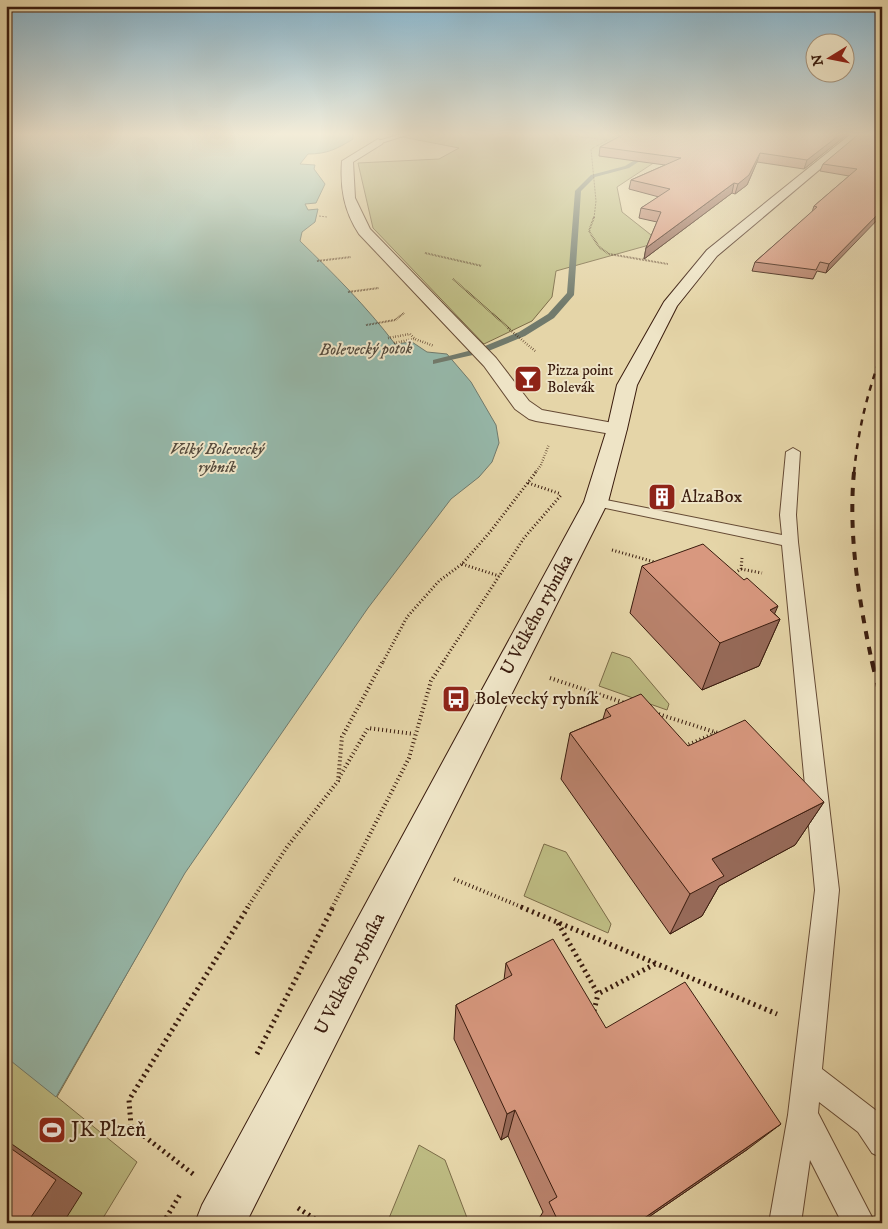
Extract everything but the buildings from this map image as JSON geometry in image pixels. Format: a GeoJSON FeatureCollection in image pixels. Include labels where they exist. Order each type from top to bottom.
{"type":"FeatureCollection","features":[{"type":"Feature","properties":{"kind":"street"},"geometry":{"type":"LineString","coordinates":[[348,190],[352,211],[364,231],[476,346],[522,405],[536,415],[605,427]]}},
{"type":"Feature","properties":{"kind":"street","name":"U Velkého rybníka"},"geometry":{"type":"LineString","coordinates":[[220,1223],[580,496],[605,427],[619,414],[627,384],[670,305],[712,254],[789,190]]}},
{"type":"Feature","properties":{"kind":"lane"},"geometry":{"type":"LineString","coordinates":[[785,1223],[808,1076],[827,890],[790,542],[788,516],[793,452]]}},
{"type":"Feature","properties":{"kind":"lane"},"geometry":{"type":"LineString","coordinates":[[580,496],[790,542]]}},
{"type":"Feature","properties":{"kind":"lane"},"geometry":{"type":"LineString","coordinates":[[808,1076],[868,1122],[882,1144]]}},
{"type":"Feature","properties":{"kind":"lane"},"geometry":{"type":"LineString","coordinates":[[803,1115],[859,1223]]}},
{"type":"Feature","properties":{"kind":"path"},"geometry":{"type":"LineString","coordinates":[[594,190],[596,210],[590,231],[599,247],[609,254],[699,268]]}},
{"type":"Feature","properties":{"kind":"path"},"geometry":{"type":"LineString","coordinates":[[424,253],[482,266]]}},
{"type":"Feature","properties":{"kind":"path"},"geometry":{"type":"LineString","coordinates":[[317,261],[335,259]]}},
{"type":"Feature","properties":{"kind":"path"},"geometry":{"type":"LineString","coordinates":[[348,292],[367,290]]}},
{"type":"Feature","properties":{"kind":"path"},"geometry":{"type":"LineString","coordinates":[[366,325],[395,320]]}},
{"type":"Feature","properties":{"kind":"path"},"geometry":{"type":"LineString","coordinates":[[510,331],[535,351]]}},
{"type":"Feature","properties":{"kind":"path"},"geometry":{"type":"LineString","coordinates":[[388,338],[410,334],[415,339],[394,343]]}},
{"type":"Feature","properties":{"kind":"path"},"geometry":{"type":"LineString","coordinates":[[338,781],[342,737],[407,617],[439,581],[462,564],[528,484],[541,465],[555,419]]}},
{"type":"Feature","properties":{"kind":"path"},"geometry":{"type":"LineString","coordinates":[[528,484],[561,494],[580,496]]}},
{"type":"Feature","properties":{"kind":"path"},"geometry":{"type":"LineString","coordinates":[[254,1058],[409,758],[414,734],[431,681],[524,538],[561,494]]}},
{"type":"Feature","properties":{"kind":"path"},"geometry":{"type":"LineString","coordinates":[[727,579],[740,569],[745,532]]}},
{"type":"Feature","properties":{"kind":"path"},"geometry":{"type":"LineString","coordinates":[[612,550],[659,563]]}},
{"type":"Feature","properties":{"kind":"path"},"geometry":{"type":"LineString","coordinates":[[462,564],[499,576]]}},
{"type":"Feature","properties":{"kind":"path"},"geometry":{"type":"LineString","coordinates":[[550,678],[628,704]]}},
{"type":"Feature","properties":{"kind":"path"},"geometry":{"type":"LineString","coordinates":[[646,710],[726,736]]}},
{"type":"Feature","properties":{"kind":"path"},"geometry":{"type":"LineString","coordinates":[[192,1174],[131,1126],[129,1100],[212,963],[287,847],[338,781],[368,728],[414,734]]}},
{"type":"Feature","properties":{"kind":"path"},"geometry":{"type":"LineString","coordinates":[[680,748],[717,733]]}},
{"type":"Feature","properties":{"kind":"path"},"geometry":{"type":"LineString","coordinates":[[454,879],[813,1028]]}},
{"type":"Feature","properties":{"kind":"path"},"geometry":{"type":"LineString","coordinates":[[557,922],[598,994],[594,1013]]}},
{"type":"Feature","properties":{"kind":"path"},"geometry":{"type":"LineString","coordinates":[[598,994],[656,964]]}},
{"type":"Feature","properties":{"kind":"path"},"geometry":{"type":"LineString","coordinates":[[188,1182],[197,1167]]}},
{"type":"Feature","properties":{"kind":"path"},"geometry":{"type":"LineString","coordinates":[[164,1223],[183,1190]]}},
{"type":"Feature","properties":{"kind":"path"},"geometry":{"type":"LineString","coordinates":[[298,1208],[321,1223]]}},
{"type":"Feature","properties":{"kind":"shaded area"},"geometry":{"type":"Polygon","coordinates":[[[364,190],[618,190],[622,212],[660,242],[556,271],[552,297],[532,321],[484,344],[373,228],[364,190]]]}},
{"type":"Feature","properties":{"kind":"shaded area"},"geometry":{"type":"Polygon","coordinates":[[[612,652],[630,658],[669,704],[667,710],[599,686],[612,652]]]}},
{"type":"Feature","properties":{"kind":"shaded area"},"geometry":{"type":"Polygon","coordinates":[[[6,758],[184,873],[57,1097],[137,1162],[100,1223],[6,1223],[6,758]]]}},
{"type":"Feature","properties":{"kind":"shaded area"},"geometry":{"type":"Polygon","coordinates":[[[544,844],[566,852],[611,924],[608,933],[524,896],[544,844]]]}},
{"type":"Feature","properties":{"kind":"shaded area"},"geometry":{"type":"Polygon","coordinates":[[[419,1145],[445,1160],[469,1223],[387,1223],[419,1145]]]}},
{"type":"Feature","properties":{"kind":"water","name":"Velký Bolevecký rybník"},"geometry":{"type":"Polygon","coordinates":[[[6,190],[322,190],[316,203],[305,204],[308,210],[318,209],[315,222],[302,232],[300,241],[350,291],[395,344],[412,342],[427,352],[447,354],[471,382],[496,425],[499,443],[492,462],[479,477],[451,499],[368,608],[185,873],[56,1097],[6,1057],[6,190]]]}},
{"type":"Feature","properties":{"kind":"waterway","name":"Bolevecký potok"},"geometry":{"type":"LineString","coordinates":[[436,362],[483,350],[522,334],[551,316],[571,293],[579,190]]}},
{"type":"Feature","properties":{"kind":"railway"},"geometry":{"type":"LineString","coordinates":[[854,473],[864,412],[882,353]]}},
{"type":"Feature","properties":{"kind":"railway"},"geometry":{"type":"LineString","coordinates":[[854,472],[852,520],[856,568],[872,662]]}},
{"type":"Feature","properties":{"kind":"railway"},"geometry":{"type":"LineString","coordinates":[[872,661],[882,703]]}},
{"type":"Feature","properties":{"kind":"place","name":"Pizza point Bolevák"},"geometry":{"type":"Point","coordinates":[528,379]}},
{"type":"Feature","properties":{"kind":"place","name":"AlzaBox"},"geometry":{"type":"Point","coordinates":[662,497]}},
{"type":"Feature","properties":{"kind":"place","name":"Bolevecký rybník"},"geometry":{"type":"Point","coordinates":[456,699]}},
{"type":"Feature","properties":{"kind":"place","name":"JK Plzeň"},"geometry":{"type":"Point","coordinates":[52,1130]}}]}
